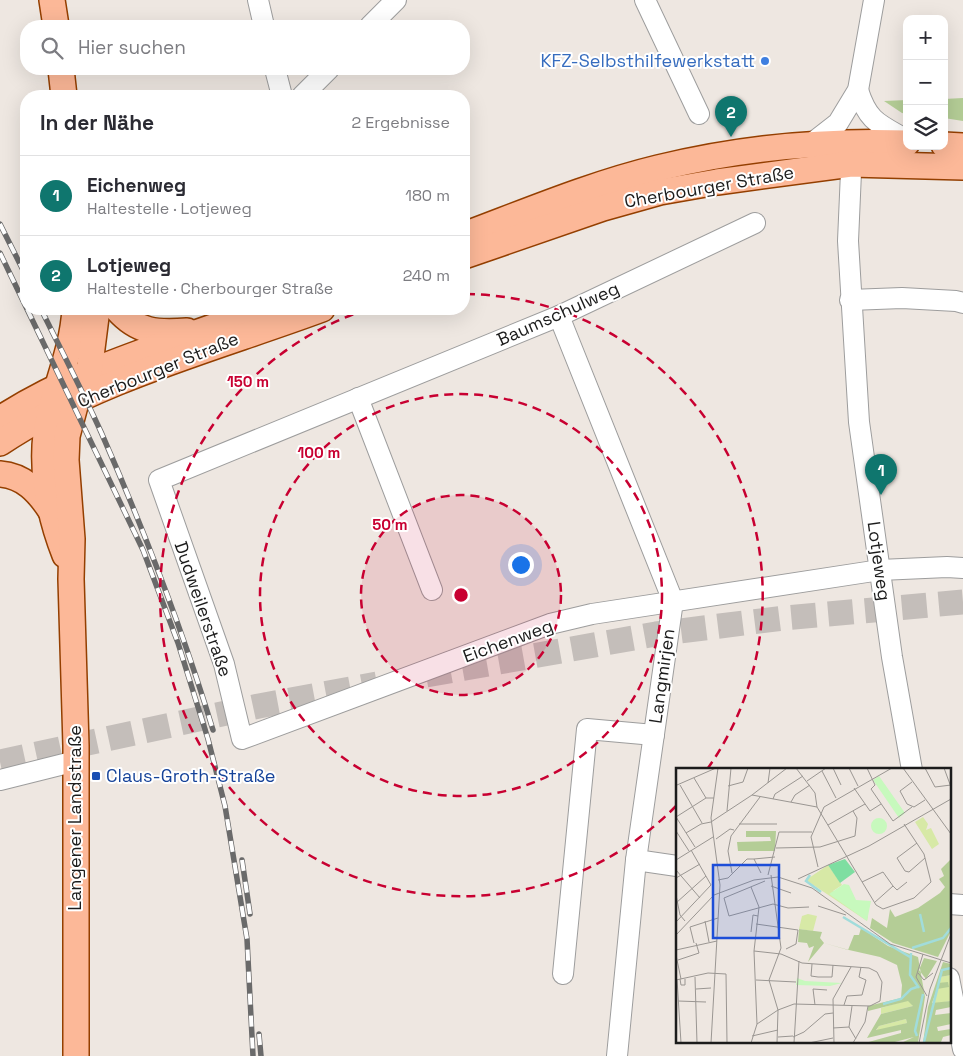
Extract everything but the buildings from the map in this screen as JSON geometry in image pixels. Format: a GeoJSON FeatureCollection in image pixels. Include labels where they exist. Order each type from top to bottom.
{"type":"FeatureCollection","features":[{"type":"Feature","properties":{"kind":"main road"},"geometry":{"type":"LineString","coordinates":[[52,0],[55,20]]}},
{"type":"Feature","properties":{"kind":"main road"},"geometry":{"type":"LineString","coordinates":[[62,75],[63,90]]}},
{"type":"Feature","properties":{"kind":"main road","name":"Cherbourger Straße"},"geometry":{"type":"LineString","coordinates":[[470,254],[574,217],[660,192],[717,182],[903,142]]}},
{"type":"Feature","properties":{"kind":"main road","name":"Cherbourger Straße"},"geometry":{"type":"LineString","coordinates":[[470,232],[596,187],[656,168],[715,156],[810,144],[852,153],[963,166]]}},
{"type":"Feature","properties":{"kind":"main road"},"geometry":{"type":"LineString","coordinates":[[948,145],[963,146]]}},
{"type":"Feature","properties":{"kind":"main road","name":"Langener Landstraße"},"geometry":{"type":"LineString","coordinates":[[71,579],[51,510],[46,474],[49,415],[67,358],[74,315]]}},
{"type":"Feature","properties":{"kind":"main road","name":"Langener Landstraße"},"geometry":{"type":"LineString","coordinates":[[76,1056],[76,761],[71,579],[72,531],[66,460],[67,436],[76,402],[88,372],[96,315]]}},
{"type":"Feature","properties":{"kind":"main road"},"geometry":{"type":"LineString","coordinates":[[122,315],[128,322],[143,329],[165,332],[207,330]]}},
{"type":"Feature","properties":{"kind":"main road","name":"Cherbourger Straße"},"geometry":{"type":"LineString","coordinates":[[0,419],[26,402],[88,372],[246,315]]}},
{"type":"Feature","properties":{"kind":"main road","name":"Cherbourger Straße"},"geometry":{"type":"LineString","coordinates":[[0,443],[49,415],[120,382],[206,349],[305,315]]}},
{"type":"Feature","properties":{"kind":"main road"},"geometry":{"type":"LineString","coordinates":[[0,474],[18,478],[34,488],[51,510]]}},
{"type":"Feature","properties":{"kind":"street"},"geometry":{"type":"LineString","coordinates":[[258,0],[263,20]]}},
{"type":"Feature","properties":{"kind":"street"},"geometry":{"type":"LineString","coordinates":[[376,20],[396,0]]}},
{"type":"Feature","properties":{"kind":"street"},"geometry":{"type":"LineString","coordinates":[[645,0],[699,114]]}},
{"type":"Feature","properties":{"kind":"street"},"geometry":{"type":"LineString","coordinates":[[810,144],[838,124],[858,90],[874,0]]}},
{"type":"Feature","properties":{"kind":"street"},"geometry":{"type":"LineString","coordinates":[[277,75],[280,90]]}},
{"type":"Feature","properties":{"kind":"street"},"geometry":{"type":"LineString","coordinates":[[308,90],[323,75]]}},
{"type":"Feature","properties":{"kind":"street"},"geometry":{"type":"LineString","coordinates":[[858,90],[864,109],[876,122],[903,139]]}},
{"type":"Feature","properties":{"kind":"street","name":"Lotjeweg"},"geometry":{"type":"LineString","coordinates":[[852,153],[848,241],[858,422],[892,657],[912,768]]}},
{"type":"Feature","properties":{"kind":"street","name":"Baumschulweg"},"geometry":{"type":"LineString","coordinates":[[159,480],[559,316],[755,223]]}},
{"type":"Feature","properties":{"kind":"street"},"geometry":{"type":"LineString","coordinates":[[850,300],[902,298],[963,303]]}},
{"type":"Feature","properties":{"kind":"street","name":"Langmirjen"},"geometry":{"type":"LineString","coordinates":[[559,316],[672,601],[636,860],[618,1056]]}},
{"type":"Feature","properties":{"kind":"street"},"geometry":{"type":"LineString","coordinates":[[358,398],[432,590]]}},
{"type":"Feature","properties":{"kind":"street","name":"Dudweilerstraße"},"geometry":{"type":"LineString","coordinates":[[159,480],[224,664],[242,739]]}},
{"type":"Feature","properties":{"kind":"street","name":"Eichenweg"},"geometry":{"type":"LineString","coordinates":[[242,739],[550,624],[592,614],[880,570],[963,568]]}},
{"type":"Feature","properties":{"kind":"street"},"geometry":{"type":"LineString","coordinates":[[563,974],[587,729],[654,736]]}},
{"type":"Feature","properties":{"kind":"street"},"geometry":{"type":"LineString","coordinates":[[0,780],[76,761]]}},
{"type":"Feature","properties":{"kind":"street"},"geometry":{"type":"LineString","coordinates":[[636,860],[676,866]]}},
{"type":"Feature","properties":{"kind":"street"},"geometry":{"type":"LineString","coordinates":[[950,904],[963,906]]}},
{"type":"Feature","properties":{"kind":"street"},"geometry":{"type":"LineString","coordinates":[[950,983],[963,1049]]}},
{"type":"Feature","properties":{"kind":"green space"},"geometry":{"type":"Polygon","coordinates":[[[963,98],[963,121],[948,119],[948,99],[963,98]]]}},
{"type":"Feature","properties":{"kind":"green space"},"geometry":{"type":"Polygon","coordinates":[[[903,100],[903,113],[902,113],[884,101],[903,100]]]}},
{"type":"Feature","properties":{"kind":"tunnel"},"geometry":{"type":"LineString","coordinates":[[426,675],[656,634],[784,618],[963,602]]}},
{"type":"Feature","properties":{"kind":"tunnel"},"geometry":{"type":"LineString","coordinates":[[0,762],[259,706],[377,684]]}},
{"type":"Feature","properties":{"kind":"railway"},"geometry":{"type":"LineString","coordinates":[[0,224],[20,264]]}},
{"type":"Feature","properties":{"kind":"railway"},"geometry":{"type":"LineString","coordinates":[[0,253],[20,295]]}},
{"type":"Feature","properties":{"kind":"railway"},"geometry":{"type":"LineString","coordinates":[[30,315],[143,550],[178,643],[208,739],[225,806],[247,939],[253,1056]]}},
{"type":"Feature","properties":{"kind":"railway"},"geometry":{"type":"LineString","coordinates":[[44,315],[94,416],[117,469],[162,580],[213,730]]}},
{"type":"Feature","properties":{"kind":"railway"},"geometry":{"type":"LineString","coordinates":[[242,860],[250,914]]}},
{"type":"Feature","properties":{"kind":"railway"},"geometry":{"type":"LineString","coordinates":[[259,1034],[261,1056]]}},
{"type":"Feature","properties":{"kind":"place","name":"KFZ-Selbsthilfewerkstatt"},"geometry":{"type":"Point","coordinates":[765,61]}},
{"type":"Feature","properties":{"kind":"place","name":"Lotjeweg"},"geometry":{"type":"Point","coordinates":[731,137]}},
{"type":"Feature","properties":{"kind":"place","name":"Eichenweg"},"geometry":{"type":"Point","coordinates":[881,495]}},
{"type":"Feature","properties":{"kind":"place","name":"Claus-Groth-Straße"},"geometry":{"type":"Point","coordinates":[96,776]}}]}
